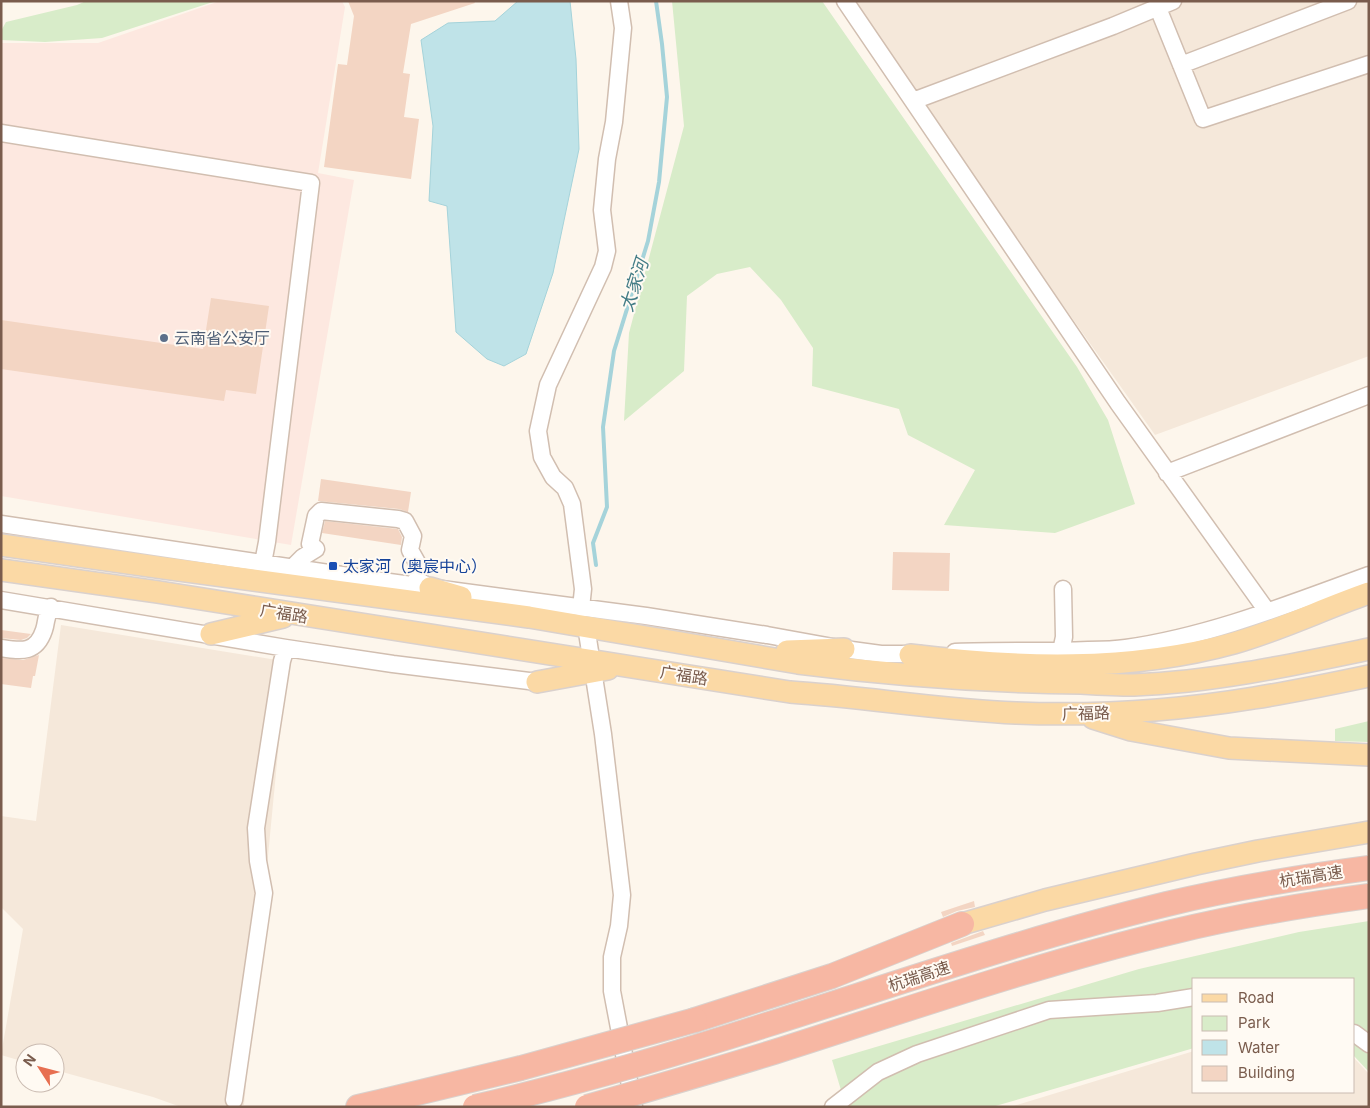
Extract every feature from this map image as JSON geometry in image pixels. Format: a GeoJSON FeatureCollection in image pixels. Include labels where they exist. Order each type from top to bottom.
{"type":"FeatureCollection","features":[{"type":"Feature","properties":{"kind":"highway","name":"杭瑞高速"},"geometry":{"type":"LineString","coordinates":[[474,1107],[703,1045],[976,958],[1115,917],[1255,886],[1369,868]]}},
{"type":"Feature","properties":{"kind":"highway","name":"杭瑞高速"},"geometry":{"type":"LineString","coordinates":[[587,1107],[720,1069],[984,985],[1105,949],[1234,918],[1286,908],[1369,896]]}},
{"type":"Feature","properties":{"kind":"highway"},"geometry":{"type":"LineString","coordinates":[[358,1107],[521,1068],[695,1020],[832,976],[962,924]]}},
{"type":"Feature","properties":{"kind":"main road","name":"广福路"},"geometry":{"type":"LineString","coordinates":[[1,545],[528,616],[584,617],[754,656],[842,669],[1014,683],[1134,685],[1199,679],[1250,672],[1369,649]]}},
{"type":"Feature","properties":{"kind":"main road","name":"广福路"},"geometry":{"type":"LineString","coordinates":[[1,570],[158,592],[592,666],[628,666],[790,692],[837,695],[928,707],[1015,713],[1078,714],[1202,705],[1254,698],[1369,676]]}},
{"type":"Feature","properties":{"kind":"main road"},"geometry":{"type":"LineString","coordinates":[[430,588],[528,616]]}},
{"type":"Feature","properties":{"kind":"main road"},"geometry":{"type":"LineString","coordinates":[[910,655],[1011,664],[1076,664],[1128,661],[1179,655],[1235,642],[1278,628],[1369,593]]}},
{"type":"Feature","properties":{"kind":"main road"},"geometry":{"type":"LineString","coordinates":[[210,634],[295,615]]}},
{"type":"Feature","properties":{"kind":"main road"},"geometry":{"type":"LineString","coordinates":[[754,656],[786,651],[844,649]]}},
{"type":"Feature","properties":{"kind":"main road"},"geometry":{"type":"LineString","coordinates":[[537,682],[592,666]]}},
{"type":"Feature","properties":{"kind":"main road"},"geometry":{"type":"LineString","coordinates":[[1078,714],[1130,730],[1204,745],[1369,755]]}},
{"type":"Feature","properties":{"kind":"main road"},"geometry":{"type":"LineString","coordinates":[[962,924],[1038,902],[1196,864],[1258,851],[1369,832]]}},
{"type":"Feature","properties":{"kind":"street"},"geometry":{"type":"LineString","coordinates":[[619,1],[623,28],[614,122],[607,158],[602,210],[607,251],[602,267],[548,385],[538,431],[542,457],[553,477],[565,488],[572,504],[583,589],[584,617],[603,734],[622,895],[619,926],[612,957],[612,991],[634,1107]]}},
{"type":"Feature","properties":{"kind":"street"},"geometry":{"type":"LineString","coordinates":[[845,1],[1167,473],[1267,611]]}},
{"type":"Feature","properties":{"kind":"street"},"geometry":{"type":"LineString","coordinates":[[1181,66],[1348,1]]}},
{"type":"Feature","properties":{"kind":"street"},"geometry":{"type":"LineString","coordinates":[[913,101],[1113,26],[1165,4],[1181,66],[1204,119],[1369,64]]}},
{"type":"Feature","properties":{"kind":"street"},"geometry":{"type":"LineString","coordinates":[[1,133],[312,183],[263,563]]}},
{"type":"Feature","properties":{"kind":"street"},"geometry":{"type":"LineString","coordinates":[[1167,473],[1369,395]]}},
{"type":"Feature","properties":{"kind":"street"},"geometry":{"type":"LineString","coordinates":[[293,568],[303,557],[316,549],[310,544],[316,516],[321,511],[398,518],[405,521],[413,536],[410,550],[419,566],[417,579],[430,588]]}},
{"type":"Feature","properties":{"kind":"street"},"geometry":{"type":"LineString","coordinates":[[1,524],[430,588],[584,617],[767,635],[844,649],[910,655],[998,650],[1062,651],[1125,649],[1239,622],[1369,575]]}},
{"type":"Feature","properties":{"kind":"street"},"geometry":{"type":"LineString","coordinates":[[1062,651],[1064,637],[1063,589]]}},
{"type":"Feature","properties":{"kind":"street"},"geometry":{"type":"LineString","coordinates":[[1,600],[286,648],[537,682]]}},
{"type":"Feature","properties":{"kind":"street"},"geometry":{"type":"LineString","coordinates":[[1,648],[24,651],[36,645],[44,630],[46,616],[51,607]]}},
{"type":"Feature","properties":{"kind":"street"},"geometry":{"type":"LineString","coordinates":[[234,1100],[264,893],[258,861],[256,828],[282,661],[286,648]]}},
{"type":"Feature","properties":{"kind":"street"},"geometry":{"type":"LineString","coordinates":[[833,1107],[878,1072],[917,1054],[1049,1010],[1157,1003],[1192,997]]}},
{"type":"Feature","properties":{"kind":"street"},"geometry":{"type":"LineString","coordinates":[[1355,1034],[1369,1044]]}},
{"type":"Feature","properties":{"kind":"shaded area","name":"云南省公安厅"},"geometry":{"type":"Polygon","coordinates":[[[220,1],[342,1],[345,7],[318,173],[354,180],[291,545],[1,496],[1,43],[98,43],[220,1]]]}},
{"type":"Feature","properties":{"kind":"shaded area"},"geometry":{"type":"Polygon","coordinates":[[[847,1],[1369,1],[1369,356],[1155,435],[847,1]]]}},
{"type":"Feature","properties":{"kind":"shaded area"},"geometry":{"type":"Polygon","coordinates":[[[61,625],[289,662],[286,669],[244,1105],[181,1107],[153,1097],[65,1073],[65,1043],[15,1043],[15,1059],[1,1055],[23,929],[1,907],[1,816],[36,821],[61,625]]]}},
{"type":"Feature","properties":{"kind":"shaded area"},"geometry":{"type":"Polygon","coordinates":[[[1192,1052],[1192,1093],[1355,1093],[1355,1059],[1369,1074],[1369,1107],[1010,1107],[1192,1052]]]}},
{"type":"Feature","properties":{"kind":"green space"},"geometry":{"type":"Polygon","coordinates":[[[86,1],[216,1],[102,38],[45,42],[1,40],[1,31],[6,22],[77,5],[86,1]]]}},
{"type":"Feature","properties":{"kind":"green space"},"geometry":{"type":"Polygon","coordinates":[[[672,1],[822,1],[1077,367],[1108,420],[1135,504],[1055,533],[944,525],[975,470],[908,435],[899,409],[812,386],[813,348],[781,300],[750,267],[717,274],[687,296],[684,371],[624,421],[629,333],[684,126],[672,1]]]}},
{"type":"Feature","properties":{"kind":"green space"},"geometry":{"type":"Polygon","coordinates":[[[1369,721],[1369,742],[1335,741],[1335,729],[1369,721]]]}},
{"type":"Feature","properties":{"kind":"green space"},"geometry":{"type":"Polygon","coordinates":[[[1369,921],[1369,1072],[1355,1057],[1355,978],[1192,978],[1192,1049],[992,1107],[846,1107],[832,1060],[1139,969],[1299,932],[1369,921]]]}},
{"type":"Feature","properties":{"kind":"water"},"geometry":{"type":"Polygon","coordinates":[[[518,1],[570,1],[576,59],[579,149],[553,273],[526,354],[504,366],[487,359],[456,332],[447,206],[429,201],[433,126],[421,40],[448,23],[495,21],[518,1]]]}},
{"type":"Feature","properties":{"kind":"building"},"geometry":{"type":"Polygon","coordinates":[[[348,1],[474,1],[475,3],[411,24],[403,73],[410,74],[404,117],[419,119],[411,179],[324,167],[338,64],[347,65],[354,16],[348,1]]]}},
{"type":"Feature","properties":{"kind":"building"},"geometry":{"type":"Polygon","coordinates":[[[211,298],[269,306],[256,394],[226,390],[224,401],[1,369],[1,320],[203,349],[211,298]]]}},
{"type":"Feature","properties":{"kind":"building"},"geometry":{"type":"Polygon","coordinates":[[[321,479],[411,492],[408,512],[399,509],[318,501],[321,479]]]}},
{"type":"Feature","properties":{"kind":"building"},"geometry":{"type":"Polygon","coordinates":[[[325,521],[398,529],[402,537],[401,545],[322,533],[325,521]]]}},
{"type":"Feature","properties":{"kind":"building"},"geometry":{"type":"Polygon","coordinates":[[[893,552],[950,553],[949,591],[892,590],[893,552]]]}},
{"type":"Feature","properties":{"kind":"building"},"geometry":{"type":"Polygon","coordinates":[[[1,630],[31,634],[21,640],[1,638],[1,630]]]}},
{"type":"Feature","properties":{"kind":"building"},"geometry":{"type":"Polygon","coordinates":[[[39,655],[31,688],[1,684],[1,658],[23,660],[39,655]]]}},
{"type":"Feature","properties":{"kind":"building"},"geometry":{"type":"Polygon","coordinates":[[[974,901],[975,907],[957,911],[943,917],[941,912],[974,901]]]}},
{"type":"Feature","properties":{"kind":"building"},"geometry":{"type":"Polygon","coordinates":[[[983,931],[985,935],[952,946],[951,943],[983,931]]]}},
{"type":"Feature","properties":{"kind":"waterway","name":"太家河"},"geometry":{"type":"LineString","coordinates":[[596,565],[593,543],[607,507],[603,427],[614,351],[648,241],[659,182],[667,97],[656,1]]}},
{"type":"Feature","properties":{"kind":"place","name":"云南省公安厅"},"geometry":{"type":"Point","coordinates":[164,338]}},
{"type":"Feature","properties":{"kind":"place","name":"太家河（奥宸中心）"},"geometry":{"type":"Point","coordinates":[333,566]}}]}
